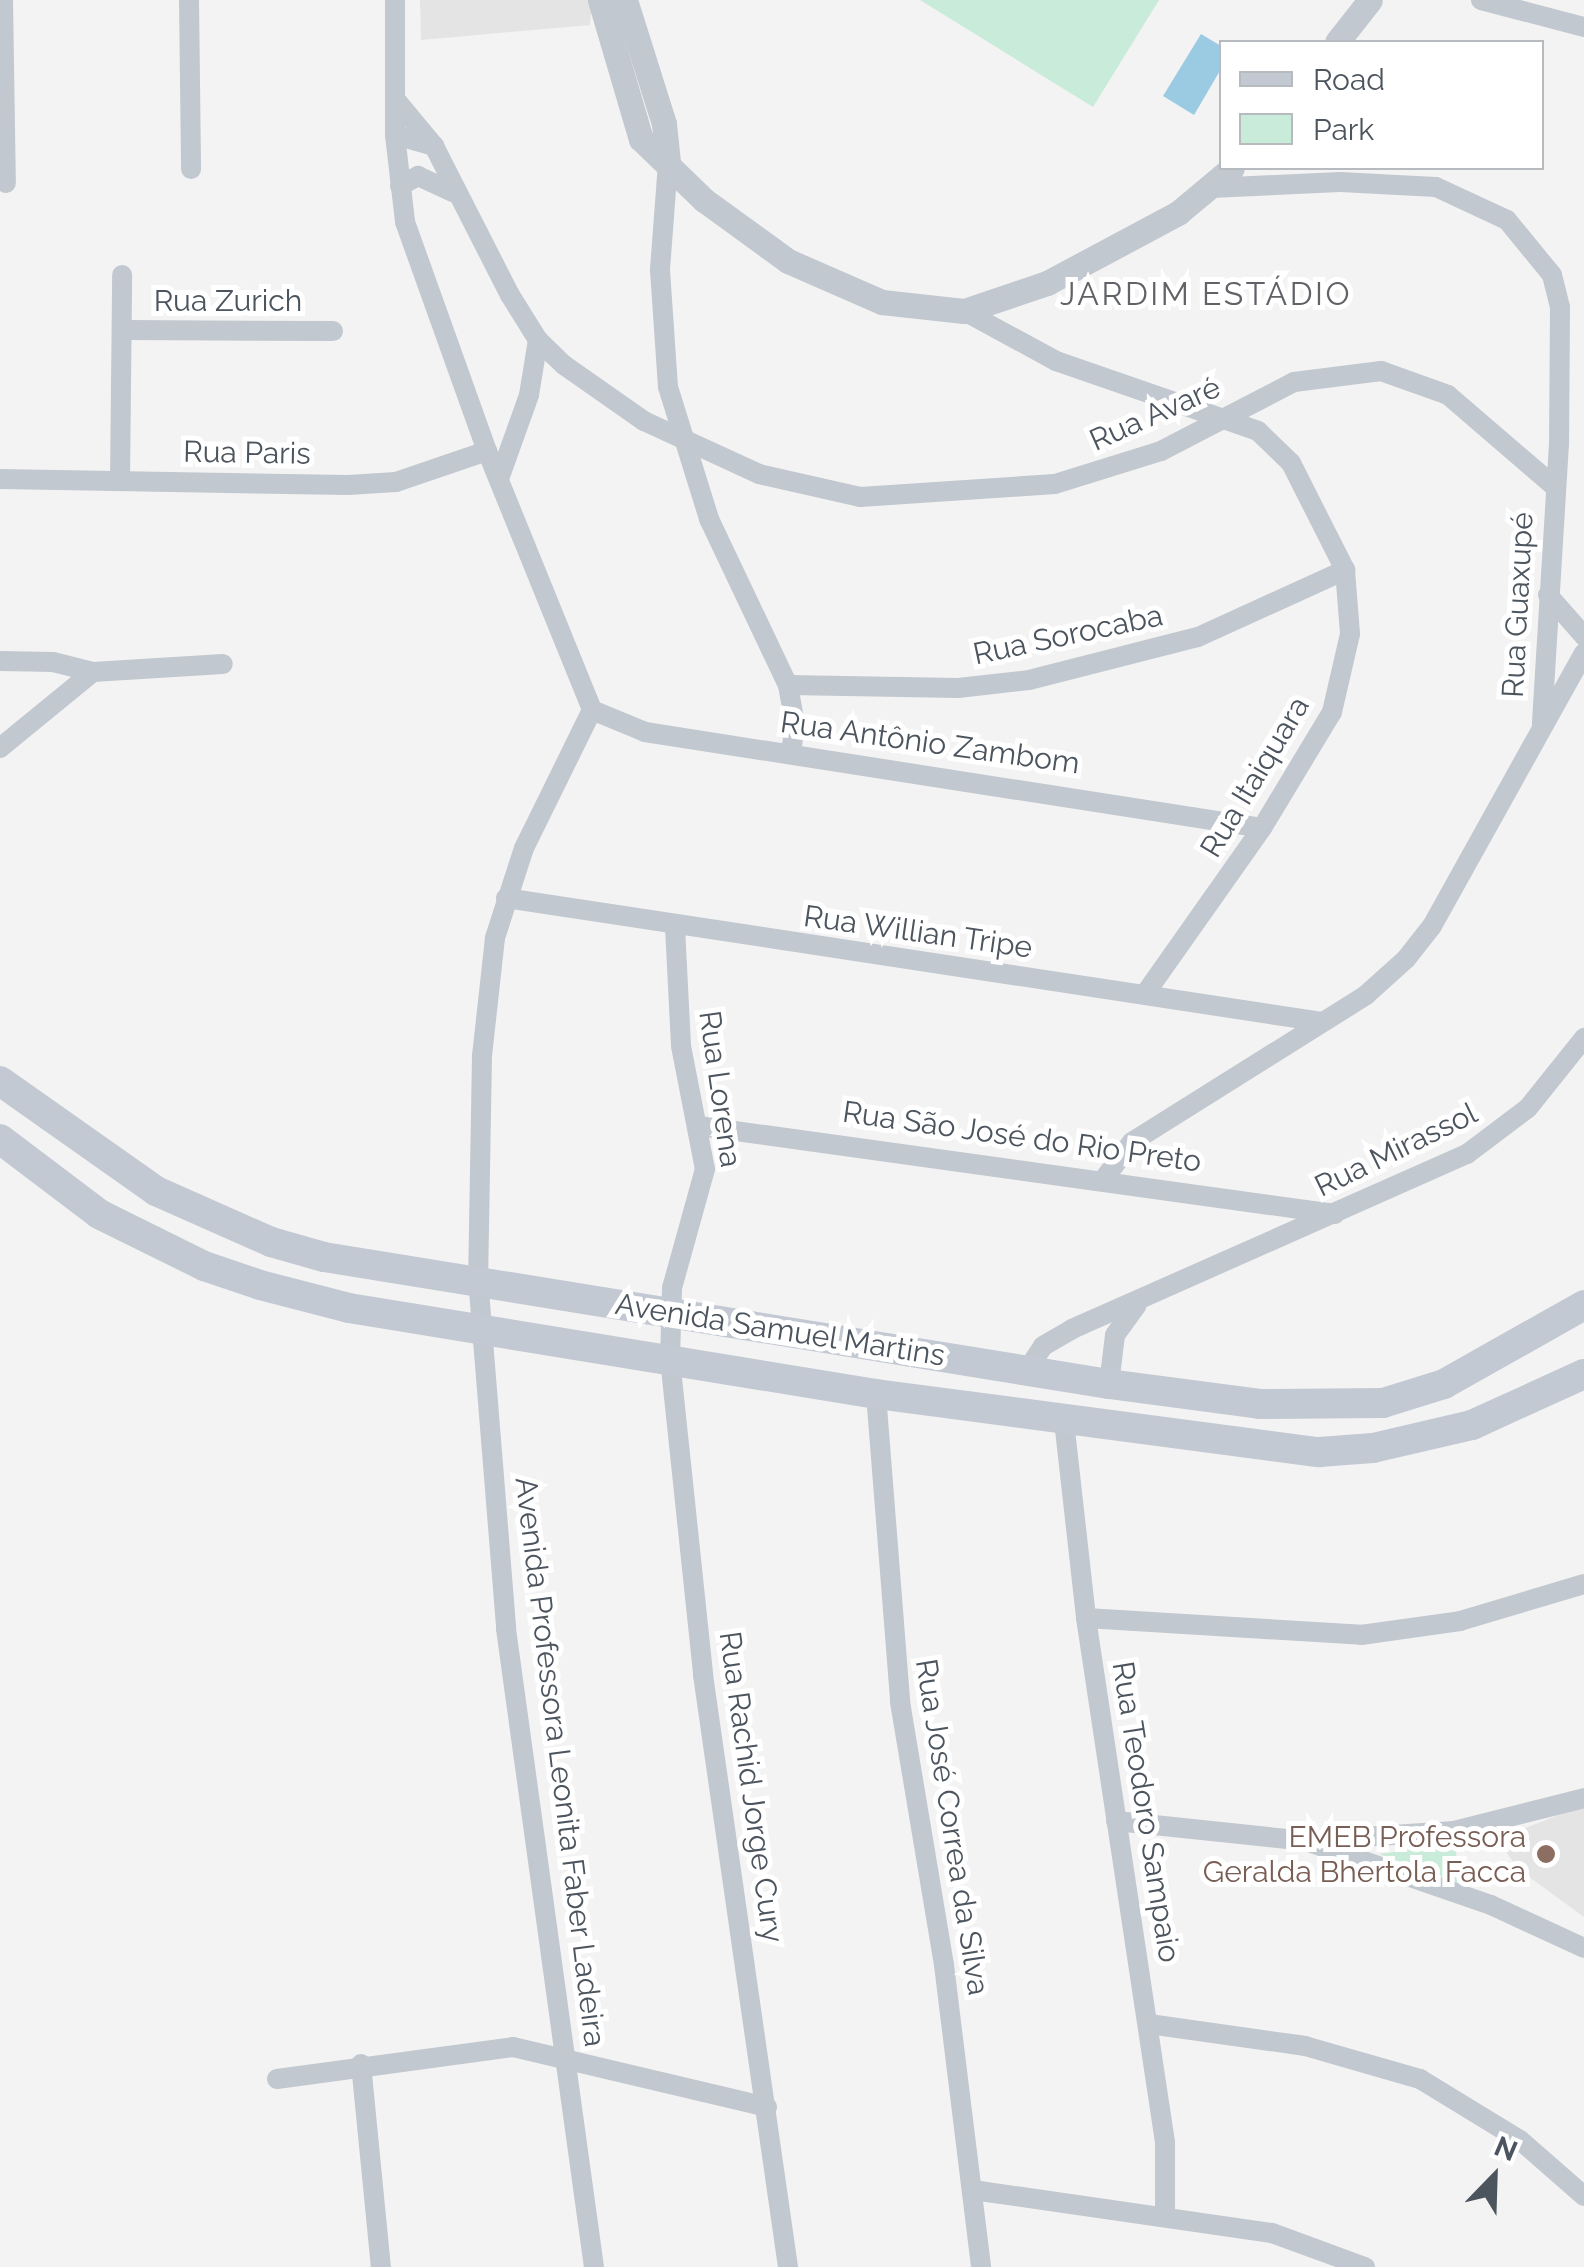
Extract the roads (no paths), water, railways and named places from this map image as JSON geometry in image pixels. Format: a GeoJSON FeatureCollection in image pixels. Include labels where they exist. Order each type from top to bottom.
{"type":"FeatureCollection","features":[{"type":"Feature","properties":{"kind":"main road","name":"Avenida Samuel Martins"},"geometry":{"type":"LineString","coordinates":[[0,1081],[113,1166],[216,1220],[324,1257],[478,1278],[670,1314],[1110,1384],[1260,1404],[1383,1403],[1444,1384],[1584,1305]]}},
{"type":"Feature","properties":{"kind":"main road","name":"Avenida Samuel Martins"},"geometry":{"type":"LineString","coordinates":[[0,1139],[99,1214],[204,1266],[317,1302],[876,1394],[1256,1447],[1374,1448],[1472,1425],[1584,1374]]}},
{"type":"Feature","properties":{"kind":"main road"},"geometry":{"type":"LineString","coordinates":[[1026,1370],[1032,1416]]}},
{"type":"Feature","properties":{"kind":"main road"},"geometry":{"type":"LineString","coordinates":[[1104,1426],[1110,1384]]}},
{"type":"Feature","properties":{"kind":"street"},"geometry":{"type":"LineString","coordinates":[[2,0],[6,183]]}},
{"type":"Feature","properties":{"kind":"street"},"geometry":{"type":"LineString","coordinates":[[189,0],[190,169]]}},
{"type":"Feature","properties":{"kind":"street"},"geometry":{"type":"LineString","coordinates":[[395,0],[396,135],[405,222],[487,451],[592,710]]}},
{"type":"Feature","properties":{"kind":"street"},"geometry":{"type":"LineString","coordinates":[[600,0],[630,112],[641,138],[704,200],[788,261],[882,302],[964,311],[1047,283],[1211,188],[1230,170]]}},
{"type":"Feature","properties":{"kind":"street"},"geometry":{"type":"LineString","coordinates":[[625,0],[664,124],[668,163],[660,270],[668,387],[709,519],[788,685],[795,724],[790,754]]}},
{"type":"Feature","properties":{"kind":"street"},"geometry":{"type":"LineString","coordinates":[[1338,40],[1370,0]]}},
{"type":"Feature","properties":{"kind":"street"},"geometry":{"type":"LineString","coordinates":[[1481,0],[1584,27]]}},
{"type":"Feature","properties":{"kind":"street","name":"Rua Avaré"},"geometry":{"type":"LineString","coordinates":[[395,100],[434,146],[452,192],[538,340],[564,365],[612,404],[685,444],[812,487],[907,498],[1107,472],[1294,382],[1381,372],[1448,395],[1554,487]]}},
{"type":"Feature","properties":{"kind":"street"},"geometry":{"type":"LineString","coordinates":[[396,135],[434,146]]}},
{"type":"Feature","properties":{"kind":"street"},"geometry":{"type":"LineString","coordinates":[[400,186],[418,176],[452,192]]}},
{"type":"Feature","properties":{"kind":"street","name":"Rua Guaxupé"},"geometry":{"type":"LineString","coordinates":[[1103,1180],[1132,1142],[1366,996],[1432,926],[1542,723],[1560,306],[1552,274],[1507,220],[1470,198],[1404,182],[1211,188]]}},
{"type":"Feature","properties":{"kind":"street"},"geometry":{"type":"LineString","coordinates":[[120,481],[122,275]]}},
{"type":"Feature","properties":{"kind":"street","name":"Rua Itaiquara"},"geometry":{"type":"LineString","coordinates":[[964,311],[1056,361],[1258,431],[1291,464],[1346,570],[1350,634],[1340,687],[1308,758],[1144,995]]}},
{"type":"Feature","properties":{"kind":"street","name":"Rua Zurich"},"geometry":{"type":"LineString","coordinates":[[123,330],[333,331]]}},
{"type":"Feature","properties":{"kind":"street"},"geometry":{"type":"LineString","coordinates":[[499,479],[529,395],[538,340]]}},
{"type":"Feature","properties":{"kind":"street"},"geometry":{"type":"LineString","coordinates":[[529,395],[564,365]]}},
{"type":"Feature","properties":{"kind":"street","name":"Rua Paris"},"geometry":{"type":"LineString","coordinates":[[0,479],[396,482],[487,451]]}},
{"type":"Feature","properties":{"kind":"street","name":"Rua Sorocaba"},"geometry":{"type":"LineString","coordinates":[[788,685],[958,688],[1029,680],[1198,637],[1346,570]]}},
{"type":"Feature","properties":{"kind":"street"},"geometry":{"type":"LineString","coordinates":[[1548,595],[1584,636]]}},
{"type":"Feature","properties":{"kind":"street"},"geometry":{"type":"LineString","coordinates":[[1542,723],[1584,653]]}},
{"type":"Feature","properties":{"kind":"street"},"geometry":{"type":"LineString","coordinates":[[0,661],[53,662],[93,672],[223,664]]}},
{"type":"Feature","properties":{"kind":"street"},"geometry":{"type":"LineString","coordinates":[[0,748],[93,672]]}},
{"type":"Feature","properties":{"kind":"street","name":"Rua Antônio Zambom"},"geometry":{"type":"LineString","coordinates":[[592,710],[645,732],[1262,828]]}},
{"type":"Feature","properties":{"kind":"street","name":"Avenida Professora Leonita Faber Ladeira"},"geometry":{"type":"LineString","coordinates":[[592,710],[506,898],[482,1056],[478,1278],[506,1629],[568,2055],[594,2267]]}},
{"type":"Feature","properties":{"kind":"street","name":"Rua Willian Tripe"},"geometry":{"type":"LineString","coordinates":[[506,898],[1322,1022]]}},
{"type":"Feature","properties":{"kind":"street","name":"Rua Lorena"},"geometry":{"type":"LineString","coordinates":[[670,1314],[678,1264],[703,1183],[699,1126],[680,1046],[675,926]]}},
{"type":"Feature","properties":{"kind":"street","name":"Rua Mirassol"},"geometry":{"type":"LineString","coordinates":[[1026,1370],[1055,1338],[1258,1250],[1500,1132],[1552,1082],[1584,1038]]}},
{"type":"Feature","properties":{"kind":"street","name":"Rua São José do Rio Preto"},"geometry":{"type":"LineString","coordinates":[[699,1126],[1335,1214]]}},
{"type":"Feature","properties":{"kind":"street"},"geometry":{"type":"LineString","coordinates":[[1110,1384],[1115,1335],[1138,1304]]}},
{"type":"Feature","properties":{"kind":"street","name":"Rua Rachid Jorge Cury"},"geometry":{"type":"LineString","coordinates":[[670,1314],[670,1359],[703,1675],[788,2267]]}},
{"type":"Feature","properties":{"kind":"street","name":"Rua José Correa da Silva"},"geometry":{"type":"LineString","coordinates":[[876,1394],[898,1684],[981,2267]]}},
{"type":"Feature","properties":{"kind":"street","name":"Rua Teodoro Sampaio"},"geometry":{"type":"LineString","coordinates":[[1064,1421],[1086,1618],[1165,2142],[1165,2212]]}},
{"type":"Feature","properties":{"kind":"street"},"geometry":{"type":"LineString","coordinates":[[1086,1618],[1361,1635],[1460,1621],[1584,1584]]}},
{"type":"Feature","properties":{"kind":"street"},"geometry":{"type":"LineString","coordinates":[[1116,1821],[1306,1841],[1454,1831],[1584,1798]]}},
{"type":"Feature","properties":{"kind":"street"},"geometry":{"type":"LineString","coordinates":[[1306,1841],[1492,1905],[1584,1948]]}},
{"type":"Feature","properties":{"kind":"street"},"geometry":{"type":"LineString","coordinates":[[1149,2024],[1304,2046],[1420,2079],[1520,2140],[1584,2196]]}},
{"type":"Feature","properties":{"kind":"street"},"geometry":{"type":"LineString","coordinates":[[277,2078],[513,2046],[568,2055],[767,2107]]}},
{"type":"Feature","properties":{"kind":"street"},"geometry":{"type":"LineString","coordinates":[[361,2064],[381,2267]]}},
{"type":"Feature","properties":{"kind":"street"},"geometry":{"type":"LineString","coordinates":[[973,2190],[1165,2212],[1290,2237],[1365,2267]]}},
{"type":"Feature","properties":{"kind":"water"},"geometry":{"type":"Polygon","coordinates":[[[1201,34],[1219,45],[1219,72],[1194,115],[1163,96],[1201,34]]]}},
{"type":"Feature","properties":{"kind":"place","name":"EMEB Professora Geralda Bhertola Facca"},"geometry":{"type":"Point","coordinates":[1546,1854]}},
{"type":"Feature","properties":{"kind":"district","name":"JARDIM ESTÁDIO"},"geometry":{"type":"Point","coordinates":[1206,294]}}]}
